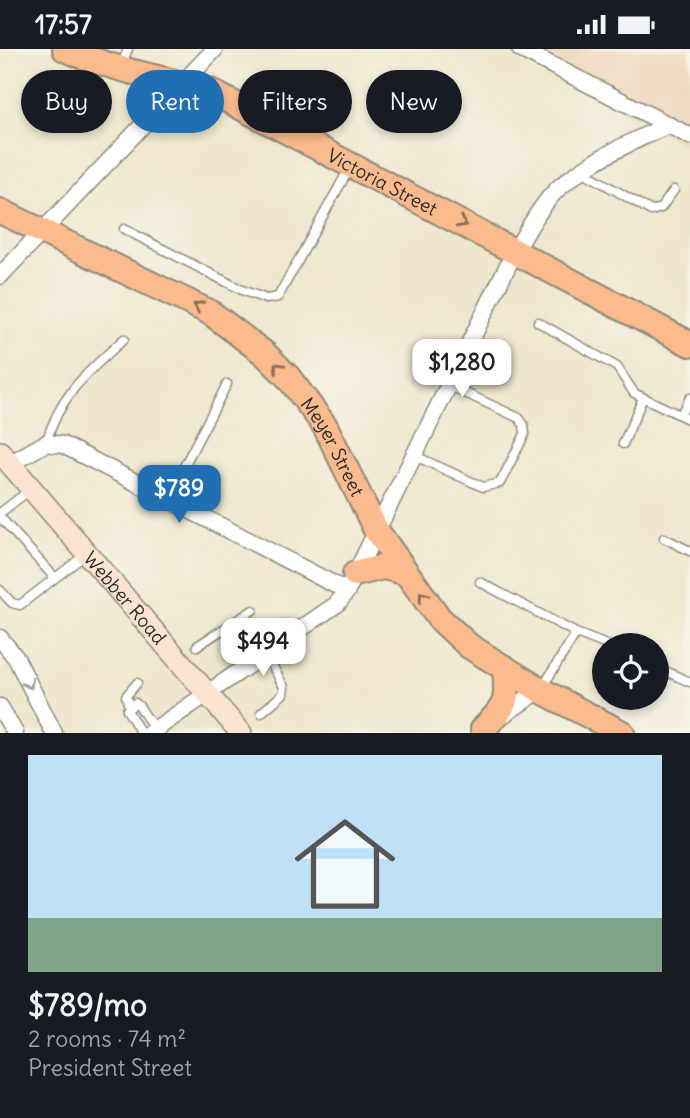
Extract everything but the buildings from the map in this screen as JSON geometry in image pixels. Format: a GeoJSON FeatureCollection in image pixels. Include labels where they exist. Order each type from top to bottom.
{"type":"FeatureCollection","features":[{"type":"Feature","properties":{"kind":"main road","name":"Victoria Street"},"geometry":{"type":"LineString","coordinates":[[65,49],[89,59],[124,59],[150,70]]}},
{"type":"Feature","properties":{"kind":"main road","name":"Victoria Street"},"geometry":{"type":"LineString","coordinates":[[224,98],[690,344]]}},
{"type":"Feature","properties":{"kind":"main road","name":"Meyer Street"},"geometry":{"type":"LineString","coordinates":[[0,211],[211,313],[264,353],[288,377],[325,426],[376,530],[439,618],[469,646],[505,669],[622,733]]}},
{"type":"Feature","properties":{"kind":"main road"},"geometry":{"type":"LineString","coordinates":[[351,582],[383,566],[404,572]]}},
{"type":"Feature","properties":{"kind":"main road"},"geometry":{"type":"LineString","coordinates":[[479,731],[503,709],[507,693],[505,669]]}},
{"type":"Feature","properties":{"kind":"street"},"geometry":{"type":"LineString","coordinates":[[196,70],[215,49]]}},
{"type":"Feature","properties":{"kind":"street"},"geometry":{"type":"LineString","coordinates":[[520,49],[690,137]]}},
{"type":"Feature","properties":{"kind":"street"},"geometry":{"type":"LineString","coordinates":[[149,732],[208,695],[337,604],[351,582],[515,251],[548,201],[566,181],[618,149],[668,125]]}},
{"type":"Feature","properties":{"kind":"street"},"geometry":{"type":"LineString","coordinates":[[0,276],[135,133]]}},
{"type":"Feature","properties":{"kind":"street"},"geometry":{"type":"LineString","coordinates":[[5,458],[47,443],[63,445],[167,499],[351,582]]}},
{"type":"Feature","properties":{"kind":"street","name":"Webber Road"},"geometry":{"type":"LineString","coordinates":[[5,458],[241,733]]}},
{"type":"Feature","properties":{"kind":"street"},"geometry":{"type":"LineString","coordinates":[[0,638],[16,659],[54,733]]}},
{"type":"Feature","properties":{"kind":"street"},"geometry":{"type":"LineString","coordinates":[[479,731],[540,690]]}},
{"type":"Feature","properties":{"kind":"street"},"geometry":{"type":"LineString","coordinates":[[0,707],[15,733]]}},
{"type":"Feature","properties":{"kind":"lane"},"geometry":{"type":"LineString","coordinates":[[124,229],[244,291],[266,299],[278,297],[351,164]]}},
{"type":"Feature","properties":{"kind":"lane"},"geometry":{"type":"LineString","coordinates":[[582,171],[651,211],[661,208],[674,190]]}},
{"type":"Feature","properties":{"kind":"lane"},"geometry":{"type":"LineString","coordinates":[[538,322],[617,367],[634,393],[690,420]]}},
{"type":"Feature","properties":{"kind":"lane"},"geometry":{"type":"LineString","coordinates":[[47,443],[53,420],[76,383],[124,339]]}},
{"type":"Feature","properties":{"kind":"lane"},"geometry":{"type":"LineString","coordinates":[[167,499],[227,384]]}},
{"type":"Feature","properties":{"kind":"lane"},"geometry":{"type":"LineString","coordinates":[[413,455],[483,487],[492,487],[500,483],[525,434],[524,425],[519,418],[448,385]]}},
{"type":"Feature","properties":{"kind":"lane"},"geometry":{"type":"LineString","coordinates":[[623,444],[643,398]]}},
{"type":"Feature","properties":{"kind":"lane"},"geometry":{"type":"LineString","coordinates":[[680,415],[690,398]]}},
{"type":"Feature","properties":{"kind":"lane"},"geometry":{"type":"LineString","coordinates":[[32,489],[0,515],[55,578]]}},
{"type":"Feature","properties":{"kind":"lane"},"geometry":{"type":"LineString","coordinates":[[664,538],[690,551]]}},
{"type":"Feature","properties":{"kind":"lane"},"geometry":{"type":"LineString","coordinates":[[0,590],[12,603],[20,605],[87,553]]}},
{"type":"Feature","properties":{"kind":"lane"},"geometry":{"type":"LineString","coordinates":[[480,582],[592,639]]}},
{"type":"Feature","properties":{"kind":"lane"},"geometry":{"type":"LineString","coordinates":[[197,646],[253,610]]}},
{"type":"Feature","properties":{"kind":"lane"},"geometry":{"type":"LineString","coordinates":[[230,624],[284,687],[283,694],[261,713]]}},
{"type":"Feature","properties":{"kind":"lane"},"geometry":{"type":"LineString","coordinates":[[540,690],[576,633]]}},
{"type":"Feature","properties":{"kind":"lane"},"geometry":{"type":"LineString","coordinates":[[669,673],[690,683]]}},
{"type":"Feature","properties":{"kind":"lane"},"geometry":{"type":"LineString","coordinates":[[137,683],[126,696],[129,711],[149,732]]}},
{"type":"Feature","properties":{"kind":"lane"},"geometry":{"type":"LineString","coordinates":[[129,711],[135,703],[139,706],[149,732]]}},
{"type":"Feature","properties":{"kind":"shaded area"},"geometry":{"type":"Polygon","coordinates":[[[510,49],[690,49],[690,147],[676,140],[510,49]]]}}]}
